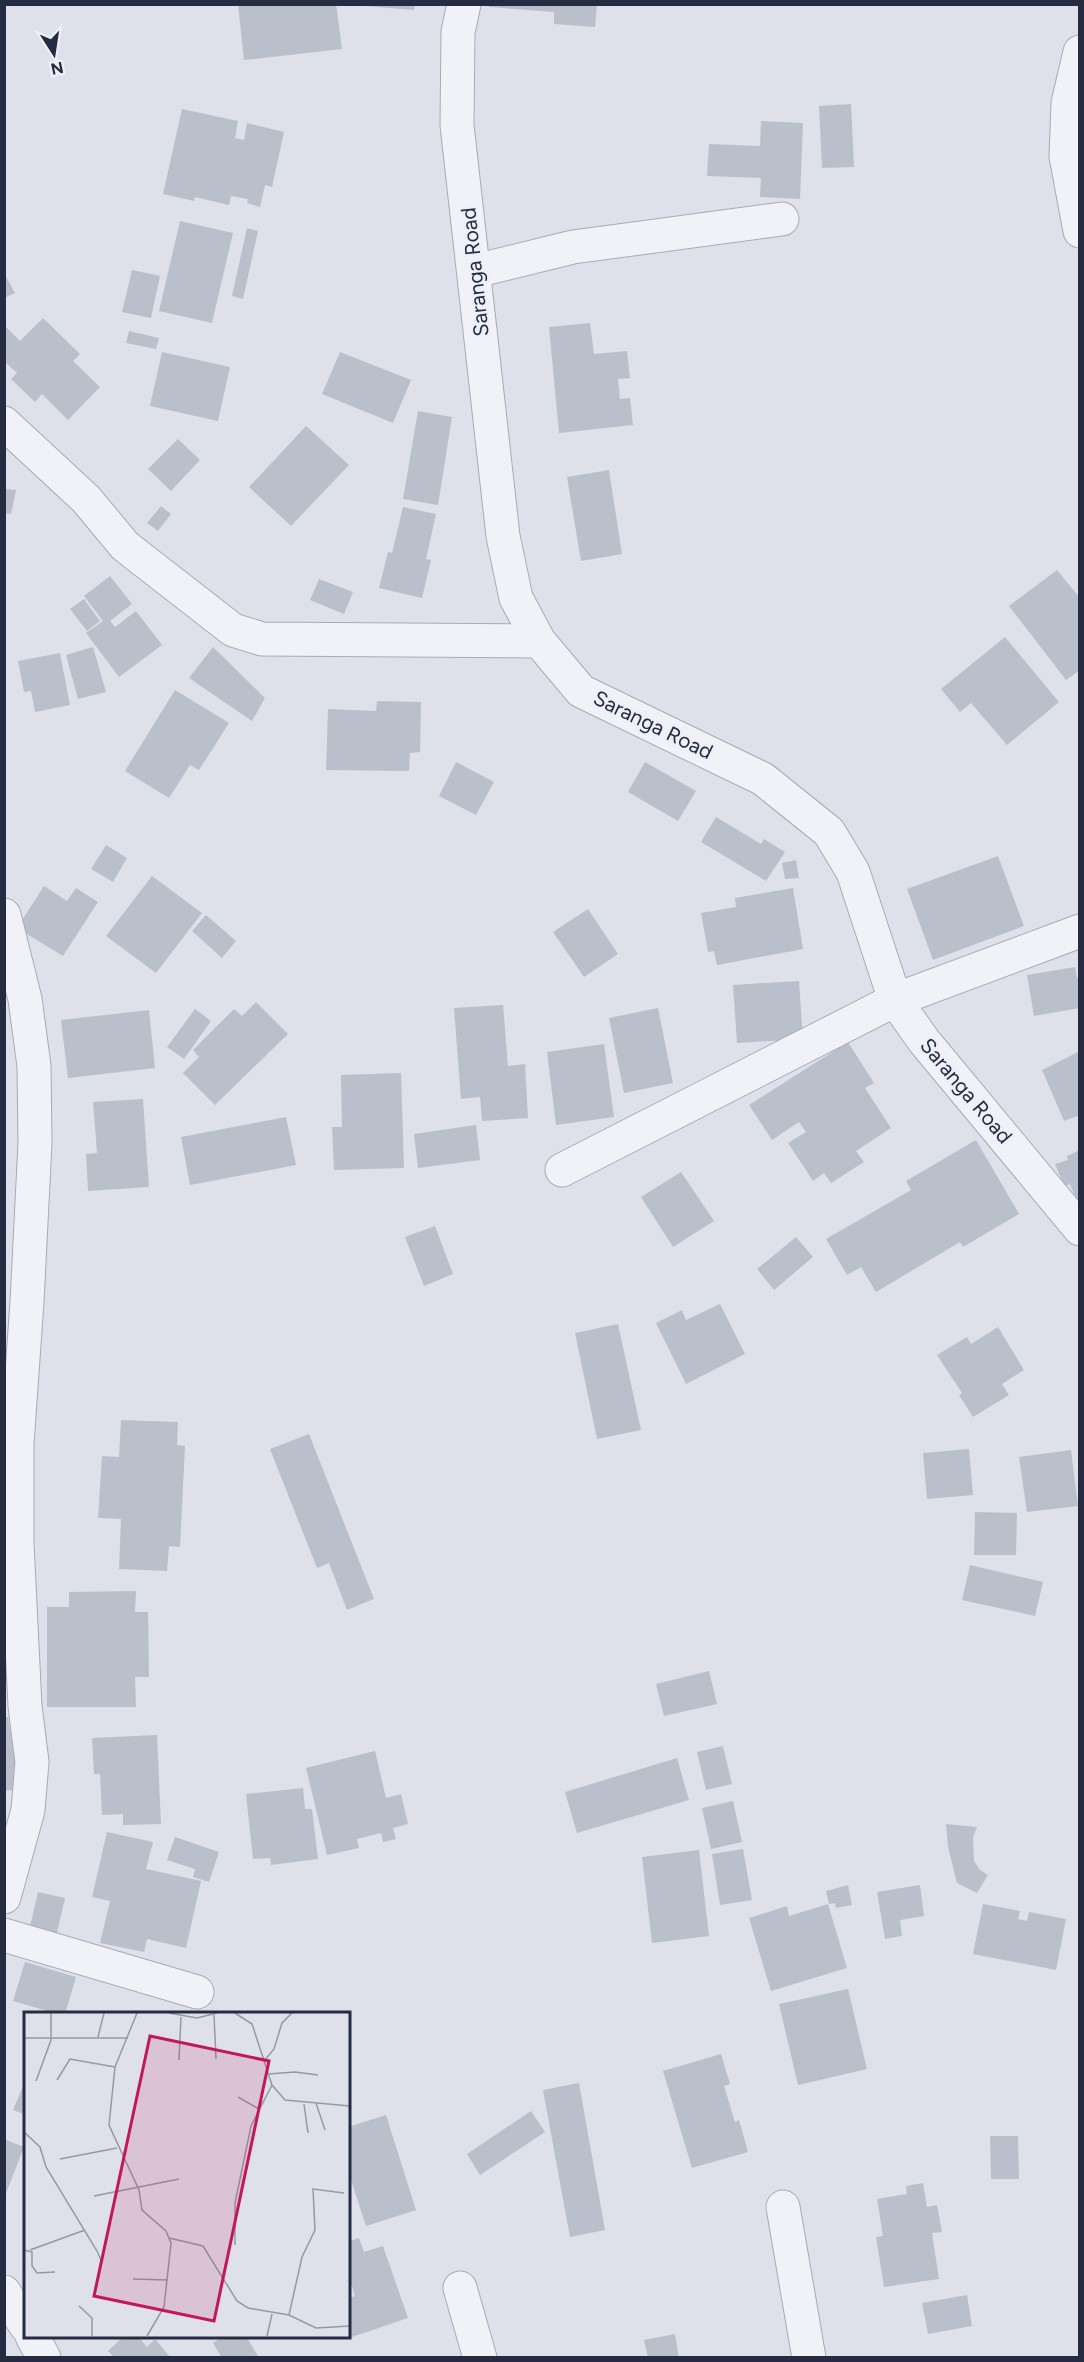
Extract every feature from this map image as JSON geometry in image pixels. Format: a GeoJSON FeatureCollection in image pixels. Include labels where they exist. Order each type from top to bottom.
{"type":"FeatureCollection","features":[{"type":"Feature","properties":{"kind":"street","name":"Saranga Road"},"geometry":{"type":"LineString","coordinates":[[464,4],[458,32],[457,125],[503,536],[516,598],[539,641],[581,691],[763,779],[829,832],[853,872],[895,1000],[924,1041],[1080,1229]]}},
{"type":"Feature","properties":{"kind":"street"},"geometry":{"type":"LineString","coordinates":[[1080,52],[1068,103],[1066,156],[1080,231]]}},
{"type":"Feature","properties":{"kind":"street"},"geometry":{"type":"LineString","coordinates":[[475,271],[573,247],[782,219]]}},
{"type":"Feature","properties":{"kind":"street"},"geometry":{"type":"LineString","coordinates":[[4,423],[86,499],[125,546],[233,630],[262,639],[539,641]]}},
{"type":"Feature","properties":{"kind":"street"},"geometry":{"type":"LineString","coordinates":[[4,915],[25,999],[34,1066],[35,1143],[27,1302],[16,1444],[17,1543],[25,1707],[32,1762],[28,1810],[4,1897]]}},
{"type":"Feature","properties":{"kind":"street"},"geometry":{"type":"LineString","coordinates":[[562,1170],[895,1000],[1080,931]]}},
{"type":"Feature","properties":{"kind":"street"},"geometry":{"type":"LineString","coordinates":[[4,1935],[197,1992]]}},
{"type":"Feature","properties":{"kind":"street"},"geometry":{"type":"LineString","coordinates":[[783,2207],[809,2358]]}},
{"type":"Feature","properties":{"kind":"street"},"geometry":{"type":"LineString","coordinates":[[460,2288],[480,2358]]}},
{"type":"Feature","properties":{"kind":"street"},"geometry":{"type":"LineString","coordinates":[[4,2292],[24,2326]]}},
{"type":"Feature","properties":{"kind":"building"},"geometry":{"type":"Polygon","coordinates":[[[238,4],[336,4],[342,49],[244,60],[238,4]]]}},
{"type":"Feature","properties":{"kind":"building"},"geometry":{"type":"Polygon","coordinates":[[[365,4],[415,4],[414,10],[365,6],[365,4]]]}},
{"type":"Feature","properties":{"kind":"building"},"geometry":{"type":"Polygon","coordinates":[[[489,4],[597,4],[595,27],[554,24],[554,12],[489,7],[489,4]]]}},
{"type":"Feature","properties":{"kind":"building"},"geometry":{"type":"Polygon","coordinates":[[[851,104],[854,167],[822,168],[819,106],[851,104]]]}},
{"type":"Feature","properties":{"kind":"building"},"geometry":{"type":"Polygon","coordinates":[[[182,109],[238,121],[235,138],[244,140],[247,123],[284,132],[272,187],[265,185],[260,207],[247,203],[248,199],[231,196],[229,205],[195,197],[194,201],[163,194],[182,109]]]}},
{"type":"Feature","properties":{"kind":"building"},"geometry":{"type":"Polygon","coordinates":[[[761,121],[803,123],[800,199],[760,197],[761,178],[707,176],[709,144],[760,146],[761,121]]]}},
{"type":"Feature","properties":{"kind":"building"},"geometry":{"type":"Polygon","coordinates":[[[180,221],[233,233],[212,323],[159,311],[180,221]]]}},
{"type":"Feature","properties":{"kind":"building"},"geometry":{"type":"Polygon","coordinates":[[[247,228],[258,231],[243,299],[232,296],[247,228]]]}},
{"type":"Feature","properties":{"kind":"building"},"geometry":{"type":"Polygon","coordinates":[[[132,270],[160,276],[151,318],[122,312],[132,270]]]}},
{"type":"Feature","properties":{"kind":"building"},"geometry":{"type":"Polygon","coordinates":[[[4,273],[15,293],[4,298],[4,273]]]}},
{"type":"Feature","properties":{"kind":"building"},"geometry":{"type":"Polygon","coordinates":[[[43,318],[80,354],[73,361],[100,387],[68,420],[42,394],[35,402],[11,379],[17,373],[4,361],[4,325],[20,341],[43,318]]]}},
{"type":"Feature","properties":{"kind":"building"},"geometry":{"type":"Polygon","coordinates":[[[590,323],[594,354],[627,351],[630,378],[618,379],[620,399],[630,398],[633,425],[559,433],[549,327],[590,323]]]}},
{"type":"Feature","properties":{"kind":"building"},"geometry":{"type":"Polygon","coordinates":[[[129,331],[159,338],[156,349],[126,343],[129,331]]]}},
{"type":"Feature","properties":{"kind":"building"},"geometry":{"type":"Polygon","coordinates":[[[162,352],[230,367],[218,421],[150,406],[162,352]]]}},
{"type":"Feature","properties":{"kind":"building"},"geometry":{"type":"Polygon","coordinates":[[[340,352],[411,380],[393,423],[322,394],[340,352]]]}},
{"type":"Feature","properties":{"kind":"building"},"geometry":{"type":"Polygon","coordinates":[[[418,411],[452,417],[438,505],[403,499],[418,411]]]}},
{"type":"Feature","properties":{"kind":"building"},"geometry":{"type":"Polygon","coordinates":[[[306,426],[349,465],[291,526],[249,487],[306,426]]]}},
{"type":"Feature","properties":{"kind":"building"},"geometry":{"type":"Polygon","coordinates":[[[178,439],[200,460],[171,491],[148,469],[178,439]]]}},
{"type":"Feature","properties":{"kind":"building"},"geometry":{"type":"Polygon","coordinates":[[[609,470],[622,554],[581,561],[567,477],[609,470]]]}},
{"type":"Feature","properties":{"kind":"building"},"geometry":{"type":"Polygon","coordinates":[[[4,489],[16,490],[11,514],[4,513],[4,489]]]}},
{"type":"Feature","properties":{"kind":"building"},"geometry":{"type":"Polygon","coordinates":[[[161,506],[171,514],[158,531],[147,523],[161,506]]]}},
{"type":"Feature","properties":{"kind":"building"},"geometry":{"type":"Polygon","coordinates":[[[403,507],[436,514],[426,559],[431,560],[422,598],[379,588],[388,552],[392,553],[403,507]]]}},
{"type":"Feature","properties":{"kind":"building"},"geometry":{"type":"Polygon","coordinates":[[[1057,570],[1080,598],[1080,670],[1066,680],[1009,606],[1057,570]]]}},
{"type":"Feature","properties":{"kind":"building"},"geometry":{"type":"Polygon","coordinates":[[[110,576],[132,604],[110,621],[115,627],[136,611],[162,645],[119,677],[86,633],[103,621],[84,596],[110,576]]]}},
{"type":"Feature","properties":{"kind":"building"},"geometry":{"type":"Polygon","coordinates":[[[319,579],[353,592],[344,614],[310,600],[319,579]]]}},
{"type":"Feature","properties":{"kind":"building"},"geometry":{"type":"Polygon","coordinates":[[[84,599],[100,621],[87,631],[70,609],[84,599]]]}},
{"type":"Feature","properties":{"kind":"building"},"geometry":{"type":"Polygon","coordinates":[[[1005,637],[1059,702],[1007,745],[971,703],[960,712],[941,689],[1005,637]]]}},
{"type":"Feature","properties":{"kind":"building"},"geometry":{"type":"Polygon","coordinates":[[[93,647],[106,692],[78,699],[66,655],[93,647]]]}},
{"type":"Feature","properties":{"kind":"building"},"geometry":{"type":"Polygon","coordinates":[[[213,647],[265,698],[252,721],[189,678],[213,647]]]}},
{"type":"Feature","properties":{"kind":"building"},"geometry":{"type":"Polygon","coordinates":[[[60,653],[70,705],[35,712],[31,691],[24,692],[18,661],[60,653]]]}},
{"type":"Feature","properties":{"kind":"building"},"geometry":{"type":"Polygon","coordinates":[[[175,690],[229,723],[199,770],[190,765],[169,798],[125,771],[175,690]]]}},
{"type":"Feature","properties":{"kind":"building"},"geometry":{"type":"Polygon","coordinates":[[[377,701],[421,702],[420,752],[410,753],[409,771],[326,770],[328,709],[376,711],[377,701]]]}},
{"type":"Feature","properties":{"kind":"building"},"geometry":{"type":"Polygon","coordinates":[[[456,762],[494,782],[476,815],[439,796],[456,762]]]}},
{"type":"Feature","properties":{"kind":"building"},"geometry":{"type":"Polygon","coordinates":[[[645,762],[696,791],[678,821],[628,792],[645,762]]]}},
{"type":"Feature","properties":{"kind":"building"},"geometry":{"type":"Polygon","coordinates":[[[716,817],[761,844],[764,839],[785,852],[766,881],[701,842],[716,817]]]}},
{"type":"Feature","properties":{"kind":"building"},"geometry":{"type":"Polygon","coordinates":[[[106,845],[127,858],[113,882],[91,869],[106,845]]]}},
{"type":"Feature","properties":{"kind":"building"},"geometry":{"type":"Polygon","coordinates":[[[998,856],[1024,926],[933,960],[907,889],[998,856]]]}},
{"type":"Feature","properties":{"kind":"building"},"geometry":{"type":"Polygon","coordinates":[[[796,860],[799,878],[785,879],[782,863],[796,860]]]}},
{"type":"Feature","properties":{"kind":"building"},"geometry":{"type":"Polygon","coordinates":[[[152,876],[202,913],[156,973],[106,936],[152,876]]]}},
{"type":"Feature","properties":{"kind":"building"},"geometry":{"type":"Polygon","coordinates":[[[44,886],[67,901],[76,888],[98,902],[63,956],[17,928],[44,886]]]}},
{"type":"Feature","properties":{"kind":"building"},"geometry":{"type":"Polygon","coordinates":[[[793,888],[803,949],[717,965],[714,951],[708,952],[701,913],[736,907],[735,898],[793,888]]]}},
{"type":"Feature","properties":{"kind":"building"},"geometry":{"type":"Polygon","coordinates":[[[588,909],[618,954],[584,977],[553,932],[588,909]]]}},
{"type":"Feature","properties":{"kind":"building"},"geometry":{"type":"Polygon","coordinates":[[[206,915],[236,941],[222,958],[192,931],[206,915]]]}},
{"type":"Feature","properties":{"kind":"building"},"geometry":{"type":"Polygon","coordinates":[[[1075,967],[1077,978],[1080,977],[1080,1008],[1034,1016],[1027,975],[1075,967]]]}},
{"type":"Feature","properties":{"kind":"building"},"geometry":{"type":"Polygon","coordinates":[[[799,981],[803,1039],[737,1043],[733,985],[799,981]]]}},
{"type":"Feature","properties":{"kind":"building"},"geometry":{"type":"Polygon","coordinates":[[[256,1002],[288,1034],[215,1105],[183,1073],[199,1057],[193,1050],[234,1009],[242,1016],[256,1002]]]}},
{"type":"Feature","properties":{"kind":"building"},"geometry":{"type":"Polygon","coordinates":[[[503,1005],[508,1066],[525,1064],[528,1118],[482,1121],[480,1097],[461,1099],[454,1008],[503,1005]]]}},
{"type":"Feature","properties":{"kind":"building"},"geometry":{"type":"Polygon","coordinates":[[[658,1008],[673,1083],[624,1093],[609,1018],[658,1008]]]}},
{"type":"Feature","properties":{"kind":"building"},"geometry":{"type":"Polygon","coordinates":[[[195,1009],[211,1021],[184,1059],[167,1047],[195,1009]]]}},
{"type":"Feature","properties":{"kind":"building"},"geometry":{"type":"Polygon","coordinates":[[[149,1010],[155,1068],[68,1078],[61,1020],[149,1010]]]}},
{"type":"Feature","properties":{"kind":"building"},"geometry":{"type":"Polygon","coordinates":[[[848,1042],[874,1083],[865,1088],[891,1128],[856,1151],[864,1162],[831,1183],[824,1173],[813,1181],[788,1143],[806,1132],[799,1122],[772,1140],[749,1105],[848,1042]]]}},
{"type":"Feature","properties":{"kind":"building"},"geometry":{"type":"Polygon","coordinates":[[[604,1044],[614,1117],[556,1125],[547,1052],[604,1044]]]}},
{"type":"Feature","properties":{"kind":"building"},"geometry":{"type":"Polygon","coordinates":[[[1080,1051],[1080,1115],[1064,1121],[1042,1070],[1080,1051]]]}},
{"type":"Feature","properties":{"kind":"building"},"geometry":{"type":"Polygon","coordinates":[[[401,1073],[404,1168],[334,1170],[332,1127],[342,1127],[341,1075],[401,1073]]]}},
{"type":"Feature","properties":{"kind":"building"},"geometry":{"type":"Polygon","coordinates":[[[143,1099],[149,1187],[88,1191],[86,1154],[97,1153],[93,1102],[143,1099]]]}},
{"type":"Feature","properties":{"kind":"building"},"geometry":{"type":"Polygon","coordinates":[[[286,1117],[296,1165],[190,1185],[181,1137],[286,1117]]]}},
{"type":"Feature","properties":{"kind":"building"},"geometry":{"type":"Polygon","coordinates":[[[476,1125],[480,1160],[418,1168],[414,1134],[476,1125]]]}},
{"type":"Feature","properties":{"kind":"building"},"geometry":{"type":"Polygon","coordinates":[[[976,1140],[1019,1214],[963,1247],[960,1242],[876,1292],[861,1267],[847,1275],[826,1239],[911,1190],[906,1181],[976,1140]]]}},
{"type":"Feature","properties":{"kind":"building"},"geometry":{"type":"Polygon","coordinates":[[[1080,1150],[1080,1201],[1077,1202],[1070,1184],[1064,1186],[1055,1164],[1068,1160],[1067,1156],[1080,1150]]]}},
{"type":"Feature","properties":{"kind":"building"},"geometry":{"type":"Polygon","coordinates":[[[681,1172],[714,1221],[673,1247],[641,1197],[681,1172]]]}},
{"type":"Feature","properties":{"kind":"building"},"geometry":{"type":"Polygon","coordinates":[[[435,1226],[453,1274],[424,1286],[405,1237],[435,1226]]]}},
{"type":"Feature","properties":{"kind":"building"},"geometry":{"type":"Polygon","coordinates":[[[796,1237],[813,1257],[774,1290],[757,1269],[796,1237]]]}},
{"type":"Feature","properties":{"kind":"building"},"geometry":{"type":"Polygon","coordinates":[[[720,1304],[745,1354],[686,1384],[656,1323],[682,1310],[686,1320],[720,1304]]]}},
{"type":"Feature","properties":{"kind":"building"},"geometry":{"type":"Polygon","coordinates":[[[618,1324],[641,1430],[597,1439],[575,1333],[618,1324]]]}},
{"type":"Feature","properties":{"kind":"building"},"geometry":{"type":"Polygon","coordinates":[[[998,1327],[1024,1370],[1002,1384],[1009,1395],[973,1417],[959,1395],[962,1393],[937,1355],[967,1337],[971,1344],[998,1327]]]}},
{"type":"Feature","properties":{"kind":"building"},"geometry":{"type":"Polygon","coordinates":[[[121,1420],[178,1422],[177,1445],[185,1446],[180,1547],[169,1546],[167,1571],[119,1569],[121,1519],[98,1518],[102,1456],[119,1457],[121,1420]]]}},
{"type":"Feature","properties":{"kind":"building"},"geometry":{"type":"Polygon","coordinates":[[[309,1434],[374,1599],[347,1610],[329,1563],[317,1568],[270,1449],[309,1434]]]}},
{"type":"Feature","properties":{"kind":"building"},"geometry":{"type":"Polygon","coordinates":[[[969,1449],[973,1495],[927,1499],[923,1453],[969,1449]]]}},
{"type":"Feature","properties":{"kind":"building"},"geometry":{"type":"Polygon","coordinates":[[[1071,1450],[1078,1506],[1027,1512],[1019,1457],[1071,1450]]]}},
{"type":"Feature","properties":{"kind":"building"},"geometry":{"type":"Polygon","coordinates":[[[975,1512],[1017,1513],[1016,1555],[974,1555],[975,1512]]]}},
{"type":"Feature","properties":{"kind":"building"},"geometry":{"type":"Polygon","coordinates":[[[970,1565],[1043,1582],[1035,1616],[962,1600],[970,1565]]]}},
{"type":"Feature","properties":{"kind":"building"},"geometry":{"type":"Polygon","coordinates":[[[136,1591],[135,1612],[148,1612],[149,1677],[135,1677],[136,1707],[47,1707],[47,1607],[69,1607],[69,1592],[136,1591]]]}},
{"type":"Feature","properties":{"kind":"building"},"geometry":{"type":"Polygon","coordinates":[[[709,1671],[717,1704],[664,1716],[656,1684],[709,1671]]]}},
{"type":"Feature","properties":{"kind":"building"},"geometry":{"type":"Polygon","coordinates":[[[4,1717],[8,1717],[20,1789],[4,1791],[4,1717]]]}},
{"type":"Feature","properties":{"kind":"building"},"geometry":{"type":"Polygon","coordinates":[[[157,1735],[161,1824],[123,1825],[123,1814],[102,1815],[100,1774],[94,1774],[92,1738],[157,1735]]]}},
{"type":"Feature","properties":{"kind":"building"},"geometry":{"type":"Polygon","coordinates":[[[723,1746],[732,1784],[706,1790],[697,1752],[723,1746]]]}},
{"type":"Feature","properties":{"kind":"building"},"geometry":{"type":"Polygon","coordinates":[[[375,1751],[386,1798],[401,1794],[408,1824],[393,1828],[396,1839],[383,1842],[381,1833],[357,1839],[359,1848],[327,1855],[306,1768],[375,1751]]]}},
{"type":"Feature","properties":{"kind":"building"},"geometry":{"type":"Polygon","coordinates":[[[677,1758],[689,1800],[577,1833],[565,1792],[677,1758]]]}},
{"type":"Feature","properties":{"kind":"building"},"geometry":{"type":"Polygon","coordinates":[[[303,1788],[305,1809],[312,1809],[318,1859],[271,1865],[270,1858],[253,1859],[246,1794],[303,1788]]]}},
{"type":"Feature","properties":{"kind":"building"},"geometry":{"type":"Polygon","coordinates":[[[733,1801],[742,1842],[711,1849],[702,1808],[733,1801]]]}},
{"type":"Feature","properties":{"kind":"building"},"geometry":{"type":"Polygon","coordinates":[[[946,1824],[977,1827],[973,1837],[974,1861],[980,1870],[988,1875],[977,1893],[957,1883],[948,1847],[946,1824]]]}},
{"type":"Feature","properties":{"kind":"building"},"geometry":{"type":"Polygon","coordinates":[[[107,1832],[153,1842],[146,1869],[201,1881],[186,1948],[147,1939],[144,1952],[100,1943],[110,1901],[92,1897],[107,1832]]]}},
{"type":"Feature","properties":{"kind":"building"},"geometry":{"type":"Polygon","coordinates":[[[175,1837],[219,1852],[209,1882],[193,1877],[195,1869],[167,1860],[175,1837]]]}},
{"type":"Feature","properties":{"kind":"building"},"geometry":{"type":"Polygon","coordinates":[[[743,1849],[752,1900],[720,1905],[712,1854],[743,1849]]]}},
{"type":"Feature","properties":{"kind":"building"},"geometry":{"type":"Polygon","coordinates":[[[699,1850],[709,1936],[652,1943],[642,1857],[699,1850]]]}},
{"type":"Feature","properties":{"kind":"building"},"geometry":{"type":"Polygon","coordinates":[[[848,1885],[852,1905],[836,1908],[835,1903],[829,1904],[826,1891],[848,1885]]]}},
{"type":"Feature","properties":{"kind":"building"},"geometry":{"type":"Polygon","coordinates":[[[920,1885],[924,1916],[900,1920],[902,1936],[885,1939],[877,1892],[920,1885]]]}},
{"type":"Feature","properties":{"kind":"building"},"geometry":{"type":"Polygon","coordinates":[[[38,1892],[65,1898],[55,1941],[28,1935],[38,1892]]]}},
{"type":"Feature","properties":{"kind":"building"},"geometry":{"type":"Polygon","coordinates":[[[828,1904],[847,1968],[771,1991],[749,1918],[787,1906],[789,1916],[828,1904]]]}},
{"type":"Feature","properties":{"kind":"building"},"geometry":{"type":"Polygon","coordinates":[[[983,1904],[1020,1911],[1018,1919],[1027,1921],[1029,1912],[1066,1919],[1056,1970],[973,1954],[983,1904]]]}},
{"type":"Feature","properties":{"kind":"building"},"geometry":{"type":"Polygon","coordinates":[[[25,1962],[76,1977],[66,2012],[51,2012],[13,2001],[25,1962]]]}},
{"type":"Feature","properties":{"kind":"building"},"geometry":{"type":"Polygon","coordinates":[[[848,1989],[867,2069],[798,2085],[779,2004],[848,1989]]]}},
{"type":"Feature","properties":{"kind":"building"},"geometry":{"type":"Polygon","coordinates":[[[721,2054],[730,2084],[724,2086],[735,2122],[739,2120],[748,2152],[692,2168],[663,2071],[721,2054]]]}},
{"type":"Feature","properties":{"kind":"building"},"geometry":{"type":"Polygon","coordinates":[[[579,2083],[605,2230],[570,2237],[543,2090],[579,2083]]]}},
{"type":"Feature","properties":{"kind":"building"},"geometry":{"type":"Polygon","coordinates":[[[24,2084],[24,2114],[13,2110],[24,2084]]]}},
{"type":"Feature","properties":{"kind":"building"},"geometry":{"type":"Polygon","coordinates":[[[531,2111],[545,2132],[480,2175],[467,2154],[531,2111]]]}},
{"type":"Feature","properties":{"kind":"building"},"geometry":{"type":"Polygon","coordinates":[[[386,2115],[416,2210],[366,2226],[350,2177],[350,2126],[386,2115]]]}},
{"type":"Feature","properties":{"kind":"building"},"geometry":{"type":"Polygon","coordinates":[[[990,2136],[1018,2136],[1019,2179],[991,2179],[990,2136]]]}},
{"type":"Feature","properties":{"kind":"building"},"geometry":{"type":"Polygon","coordinates":[[[4,2139],[24,2147],[5,2196],[4,2196],[4,2139]]]}},
{"type":"Feature","properties":{"kind":"building"},"geometry":{"type":"Polygon","coordinates":[[[923,2183],[927,2207],[937,2205],[942,2232],[932,2233],[939,2279],[884,2287],[876,2237],[883,2236],[877,2199],[907,2194],[906,2186],[923,2183]]]}},
{"type":"Feature","properties":{"kind":"building"},"geometry":{"type":"Polygon","coordinates":[[[359,2238],[364,2252],[383,2246],[408,2318],[350,2338],[350,2298],[355,2296],[352,2286],[350,2286],[350,2241],[359,2238]]]}},
{"type":"Feature","properties":{"kind":"building"},"geometry":{"type":"Polygon","coordinates":[[[967,2295],[972,2326],[928,2334],[922,2303],[967,2295]]]}},
{"type":"Feature","properties":{"kind":"building"},"geometry":{"type":"Polygon","coordinates":[[[675,2334],[679,2358],[648,2358],[644,2340],[675,2334]]]}},
{"type":"Feature","properties":{"kind":"building"},"geometry":{"type":"Polygon","coordinates":[[[122,2338],[140,2338],[147,2347],[155,2339],[171,2358],[115,2358],[108,2351],[122,2338]]]}},
{"type":"Feature","properties":{"kind":"building"},"geometry":{"type":"Polygon","coordinates":[[[220,2338],[247,2338],[259,2358],[222,2358],[213,2343],[220,2338]]]}}]}
